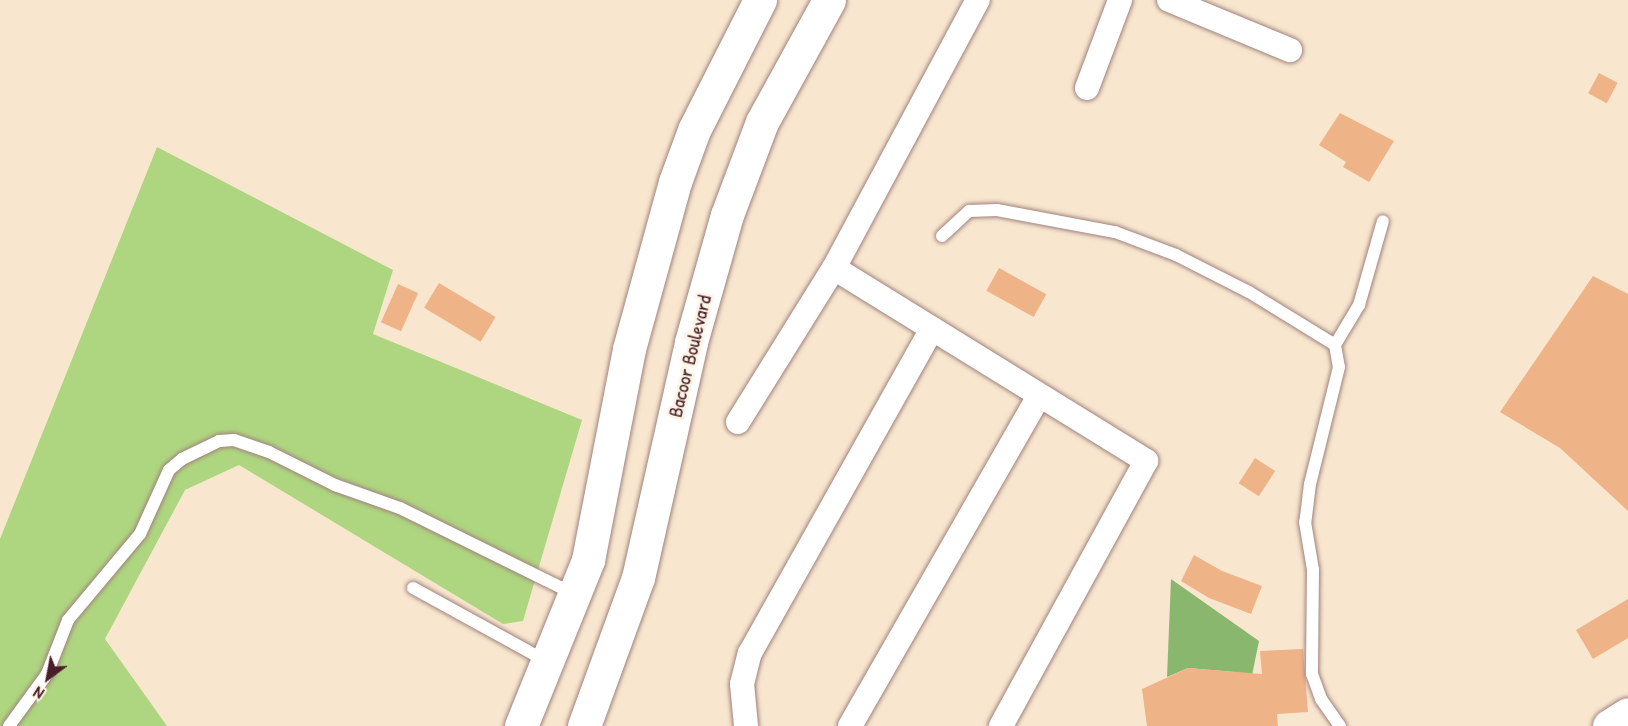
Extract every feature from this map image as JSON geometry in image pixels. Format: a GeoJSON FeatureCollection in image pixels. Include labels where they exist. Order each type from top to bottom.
{"type":"FeatureCollection","features":[{"type":"Feature","properties":{"kind":"main road"},"geometry":{"type":"LineString","coordinates":[[521,726],[576,596],[588,560],[629,349],[656,242],[694,129],[760,0]]}},
{"type":"Feature","properties":{"kind":"main road","name":"Bacoor Boulevard"},"geometry":{"type":"LineString","coordinates":[[584,726],[638,578],[691,342],[727,215],[762,122],[829,0]]}},
{"type":"Feature","properties":{"kind":"main road"},"geometry":{"type":"LineString","coordinates":[[1609,726],[1628,714]]}},
{"type":"Feature","properties":{"kind":"street"},"geometry":{"type":"LineString","coordinates":[[738,422],[834,268],[978,0]]}},
{"type":"Feature","properties":{"kind":"street"},"geometry":{"type":"LineString","coordinates":[[1087,88],[1120,0]]}},
{"type":"Feature","properties":{"kind":"street"},"geometry":{"type":"LineString","coordinates":[[1169,0],[1290,50]]}},
{"type":"Feature","properties":{"kind":"street"},"geometry":{"type":"LineString","coordinates":[[834,268],[1146,461],[1001,726]]}},
{"type":"Feature","properties":{"kind":"street"},"geometry":{"type":"LineString","coordinates":[[746,726],[742,684],[750,653],[932,329]]}},
{"type":"Feature","properties":{"kind":"street"},"geometry":{"type":"LineString","coordinates":[[850,726],[1040,396]]}},
{"type":"Feature","properties":{"kind":"lane"},"geometry":{"type":"LineString","coordinates":[[942,236],[969,211],[997,210],[1115,232],[1176,255],[1250,292],[1335,345]]}},
{"type":"Feature","properties":{"kind":"lane"},"geometry":{"type":"LineString","coordinates":[[1340,726],[1321,699],[1312,674],[1313,570],[1305,522],[1310,483],[1339,367],[1335,345],[1359,305],[1383,221]]}},
{"type":"Feature","properties":{"kind":"lane"},"geometry":{"type":"LineString","coordinates":[[9,726],[47,674],[68,620],[140,534],[169,470],[182,459],[219,441],[234,440],[269,452],[335,485],[400,508],[576,596]]}},
{"type":"Feature","properties":{"kind":"lane"},"geometry":{"type":"LineString","coordinates":[[413,588],[549,662]]}},
{"type":"Feature","properties":{"kind":"green space"},"geometry":{"type":"Polygon","coordinates":[[[157,147],[393,270],[373,334],[582,420],[523,621],[503,624],[239,465],[185,490],[105,639],[167,726],[0,726],[0,539],[157,147]]]}},
{"type":"Feature","properties":{"kind":"green space"},"geometry":{"type":"Polygon","coordinates":[[[1171,579],[1259,641],[1250,685],[1234,672],[1188,668],[1167,677],[1171,579]]]}},
{"type":"Feature","properties":{"kind":"building"},"geometry":{"type":"Polygon","coordinates":[[[1599,73],[1618,83],[1607,103],[1588,93],[1599,73]]]}},
{"type":"Feature","properties":{"kind":"building"},"geometry":{"type":"Polygon","coordinates":[[[1340,113],[1394,141],[1369,182],[1343,167],[1346,162],[1319,145],[1340,113]]]}},
{"type":"Feature","properties":{"kind":"building"},"geometry":{"type":"Polygon","coordinates":[[[999,268],[1046,294],[1034,317],[986,291],[999,268]]]}},
{"type":"Feature","properties":{"kind":"building"},"geometry":{"type":"Polygon","coordinates":[[[1593,276],[1628,294],[1628,511],[1560,448],[1500,412],[1593,276]]]}},
{"type":"Feature","properties":{"kind":"building"},"geometry":{"type":"Polygon","coordinates":[[[439,283],[496,317],[481,342],[424,308],[439,283]]]}},
{"type":"Feature","properties":{"kind":"building"},"geometry":{"type":"Polygon","coordinates":[[[398,284],[418,293],[401,331],[381,322],[398,284]]]}},
{"type":"Feature","properties":{"kind":"building"},"geometry":{"type":"Polygon","coordinates":[[[1255,458],[1275,471],[1259,496],[1239,483],[1255,458]]]}},
{"type":"Feature","properties":{"kind":"building"},"geometry":{"type":"Polygon","coordinates":[[[1194,555],[1222,571],[1262,586],[1251,614],[1209,598],[1181,581],[1194,555]]]}},
{"type":"Feature","properties":{"kind":"building"},"geometry":{"type":"Polygon","coordinates":[[[1628,599],[1628,638],[1593,659],[1576,630],[1628,599]]]}},
{"type":"Feature","properties":{"kind":"building"},"geometry":{"type":"Polygon","coordinates":[[[1303,649],[1308,712],[1277,714],[1278,726],[1147,726],[1142,689],[1188,668],[1262,674],[1260,651],[1303,649]]]}}]}
